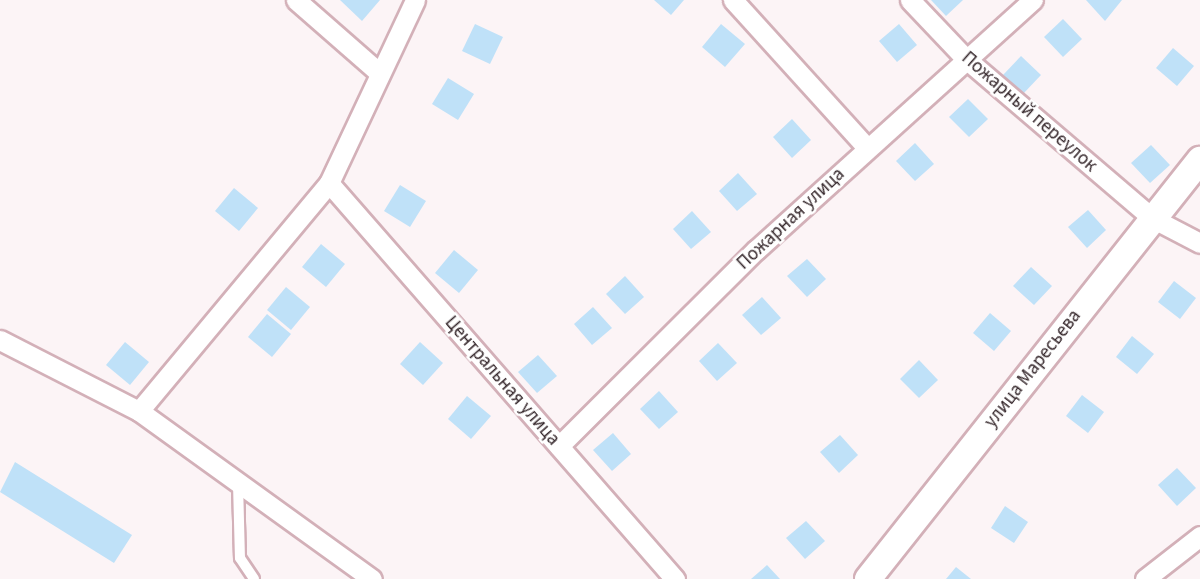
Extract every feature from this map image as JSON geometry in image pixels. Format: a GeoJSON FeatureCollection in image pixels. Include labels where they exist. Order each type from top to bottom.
{"type":"FeatureCollection","features":[{"type":"Feature","properties":{"kind":"street"},"geometry":{"type":"LineString","coordinates":[[296,0],[377,71]]}},
{"type":"Feature","properties":{"kind":"street"},"geometry":{"type":"LineString","coordinates":[[139,411],[329,183],[377,71],[415,0]]}},
{"type":"Feature","properties":{"kind":"street"},"geometry":{"type":"LineString","coordinates":[[733,0],[867,148]]}},
{"type":"Feature","properties":{"kind":"street","name":"Пожарный переулок"},"geometry":{"type":"LineString","coordinates":[[910,0],[966,58],[1152,218],[1200,243]]}},
{"type":"Feature","properties":{"kind":"street","name":"Пожарная улица"},"geometry":{"type":"LineString","coordinates":[[559,446],[867,148],[1032,0]]}},
{"type":"Feature","properties":{"kind":"street","name":"улица Маресьева"},"geometry":{"type":"LineString","coordinates":[[868,579],[1200,160]]}},
{"type":"Feature","properties":{"kind":"street","name":"Центральная улица"},"geometry":{"type":"LineString","coordinates":[[329,183],[675,579]]}},
{"type":"Feature","properties":{"kind":"street"},"geometry":{"type":"LineString","coordinates":[[0,340],[139,411],[372,579]]}},
{"type":"Feature","properties":{"kind":"street"},"geometry":{"type":"LineString","coordinates":[[1145,579],[1200,536]]}},
{"type":"Feature","properties":{"kind":"lane"},"geometry":{"type":"LineString","coordinates":[[238,483],[240,558],[254,579]]}},
{"type":"Feature","properties":{"kind":"building"},"geometry":{"type":"Polygon","coordinates":[[[340,0],[380,0],[362,21],[340,0]]]}},
{"type":"Feature","properties":{"kind":"building"},"geometry":{"type":"Polygon","coordinates":[[[654,0],[684,0],[671,15],[654,0]]]}},
{"type":"Feature","properties":{"kind":"building"},"geometry":{"type":"Polygon","coordinates":[[[931,0],[963,0],[946,16],[931,0]]]}},
{"type":"Feature","properties":{"kind":"building"},"geometry":{"type":"Polygon","coordinates":[[[1086,0],[1122,0],[1105,21],[1086,0]]]}},
{"type":"Feature","properties":{"kind":"building"},"geometry":{"type":"Polygon","coordinates":[[[1063,19],[1082,39],[1063,57],[1044,37],[1063,19]]]}},
{"type":"Feature","properties":{"kind":"building"},"geometry":{"type":"Polygon","coordinates":[[[475,24],[503,37],[490,64],[462,51],[475,24]]]}},
{"type":"Feature","properties":{"kind":"building"},"geometry":{"type":"Polygon","coordinates":[[[721,24],[745,44],[725,67],[702,47],[721,24]]]}},
{"type":"Feature","properties":{"kind":"building"},"geometry":{"type":"Polygon","coordinates":[[[899,24],[917,45],[897,62],[879,41],[899,24]]]}},
{"type":"Feature","properties":{"kind":"building"},"geometry":{"type":"Polygon","coordinates":[[[1173,48],[1194,66],[1177,86],[1156,68],[1173,48]]]}},
{"type":"Feature","properties":{"kind":"building"},"geometry":{"type":"Polygon","coordinates":[[[1021,56],[1041,75],[1023,94],[1003,75],[1021,56]]]}},
{"type":"Feature","properties":{"kind":"building"},"geometry":{"type":"Polygon","coordinates":[[[448,78],[474,94],[458,120],[432,104],[448,78]]]}},
{"type":"Feature","properties":{"kind":"building"},"geometry":{"type":"Polygon","coordinates":[[[968,99],[988,119],[969,137],[949,117],[968,99]]]}},
{"type":"Feature","properties":{"kind":"building"},"geometry":{"type":"Polygon","coordinates":[[[792,119],[811,140],[792,158],[773,137],[792,119]]]}},
{"type":"Feature","properties":{"kind":"building"},"geometry":{"type":"Polygon","coordinates":[[[915,143],[934,164],[915,181],[896,161],[915,143]]]}},
{"type":"Feature","properties":{"kind":"building"},"geometry":{"type":"Polygon","coordinates":[[[1151,145],[1170,165],[1150,183],[1131,163],[1151,145]]]}},
{"type":"Feature","properties":{"kind":"building"},"geometry":{"type":"Polygon","coordinates":[[[738,173],[757,194],[737,211],[719,191],[738,173]]]}},
{"type":"Feature","properties":{"kind":"building"},"geometry":{"type":"Polygon","coordinates":[[[400,185],[426,201],[410,227],[384,211],[400,185]]]}},
{"type":"Feature","properties":{"kind":"building"},"geometry":{"type":"Polygon","coordinates":[[[234,188],[258,208],[239,231],[215,211],[234,188]]]}},
{"type":"Feature","properties":{"kind":"building"},"geometry":{"type":"Polygon","coordinates":[[[1088,210],[1106,230],[1087,248],[1068,227],[1088,210]]]}},
{"type":"Feature","properties":{"kind":"building"},"geometry":{"type":"Polygon","coordinates":[[[692,211],[711,232],[691,249],[673,229],[692,211]]]}},
{"type":"Feature","properties":{"kind":"building"},"geometry":{"type":"Polygon","coordinates":[[[321,244],[345,264],[326,287],[302,267],[321,244]]]}},
{"type":"Feature","properties":{"kind":"building"},"geometry":{"type":"Polygon","coordinates":[[[454,250],[478,270],[459,293],[435,273],[454,250]]]}},
{"type":"Feature","properties":{"kind":"building"},"geometry":{"type":"Polygon","coordinates":[[[807,259],[826,279],[807,297],[787,276],[807,259]]]}},
{"type":"Feature","properties":{"kind":"building"},"geometry":{"type":"Polygon","coordinates":[[[1031,267],[1052,286],[1034,305],[1013,286],[1031,267]]]}},
{"type":"Feature","properties":{"kind":"building"},"geometry":{"type":"Polygon","coordinates":[[[625,276],[644,297],[625,314],[606,294],[625,276]]]}},
{"type":"Feature","properties":{"kind":"building"},"geometry":{"type":"Polygon","coordinates":[[[1174,281],[1196,298],[1180,319],[1158,302],[1174,281]]]}},
{"type":"Feature","properties":{"kind":"building"},"geometry":{"type":"Polygon","coordinates":[[[286,287],[310,307],[291,330],[267,310],[286,287]]]}},
{"type":"Feature","properties":{"kind":"building"},"geometry":{"type":"Polygon","coordinates":[[[762,297],[781,318],[761,335],[742,315],[762,297]]]}},
{"type":"Feature","properties":{"kind":"building"},"geometry":{"type":"Polygon","coordinates":[[[593,307],[612,328],[592,345],[574,324],[593,307]]]}},
{"type":"Feature","properties":{"kind":"building"},"geometry":{"type":"Polygon","coordinates":[[[990,313],[1011,331],[994,351],[973,333],[990,313]]]}},
{"type":"Feature","properties":{"kind":"building"},"geometry":{"type":"Polygon","coordinates":[[[267,314],[291,334],[272,357],[248,337],[267,314]]]}},
{"type":"Feature","properties":{"kind":"building"},"geometry":{"type":"Polygon","coordinates":[[[1132,336],[1154,354],[1137,374],[1116,357],[1132,336]]]}},
{"type":"Feature","properties":{"kind":"building"},"geometry":{"type":"Polygon","coordinates":[[[125,342],[149,362],[130,385],[106,365],[125,342]]]}},
{"type":"Feature","properties":{"kind":"building"},"geometry":{"type":"Polygon","coordinates":[[[420,342],[443,363],[423,385],[400,364],[420,342]]]}},
{"type":"Feature","properties":{"kind":"building"},"geometry":{"type":"Polygon","coordinates":[[[718,343],[737,363],[717,381],[699,361],[718,343]]]}},
{"type":"Feature","properties":{"kind":"building"},"geometry":{"type":"Polygon","coordinates":[[[538,355],[557,376],[537,393],[518,372],[538,355]]]}},
{"type":"Feature","properties":{"kind":"building"},"geometry":{"type":"Polygon","coordinates":[[[919,360],[938,380],[919,398],[900,379],[919,360]]]}},
{"type":"Feature","properties":{"kind":"building"},"geometry":{"type":"Polygon","coordinates":[[[659,391],[678,412],[659,429],[640,409],[659,391]]]}},
{"type":"Feature","properties":{"kind":"building"},"geometry":{"type":"Polygon","coordinates":[[[1082,395],[1104,412],[1088,433],[1066,416],[1082,395]]]}},
{"type":"Feature","properties":{"kind":"building"},"geometry":{"type":"Polygon","coordinates":[[[467,396],[491,416],[471,439],[448,419],[467,396]]]}},
{"type":"Feature","properties":{"kind":"building"},"geometry":{"type":"Polygon","coordinates":[[[613,433],[631,454],[612,471],[593,450],[613,433]]]}},
{"type":"Feature","properties":{"kind":"building"},"geometry":{"type":"Polygon","coordinates":[[[840,435],[858,455],[839,473],[820,452],[840,435]]]}},
{"type":"Feature","properties":{"kind":"building"},"geometry":{"type":"Polygon","coordinates":[[[15,462],[132,535],[114,563],[0,492],[15,462]]]}},
{"type":"Feature","properties":{"kind":"building"},"geometry":{"type":"Polygon","coordinates":[[[1177,468],[1196,488],[1177,506],[1158,485],[1177,468]]]}},
{"type":"Feature","properties":{"kind":"building"},"geometry":{"type":"Polygon","coordinates":[[[1005,506],[1028,522],[1014,543],[991,528],[1005,506]]]}},
{"type":"Feature","properties":{"kind":"building"},"geometry":{"type":"Polygon","coordinates":[[[806,521],[825,541],[805,559],[786,538],[806,521]]]}},
{"type":"Feature","properties":{"kind":"building"},"geometry":{"type":"Polygon","coordinates":[[[767,565],[780,579],[751,579],[767,565]]]}},
{"type":"Feature","properties":{"kind":"building"},"geometry":{"type":"Polygon","coordinates":[[[956,567],[971,579],[946,579],[956,567]]]}}]}
